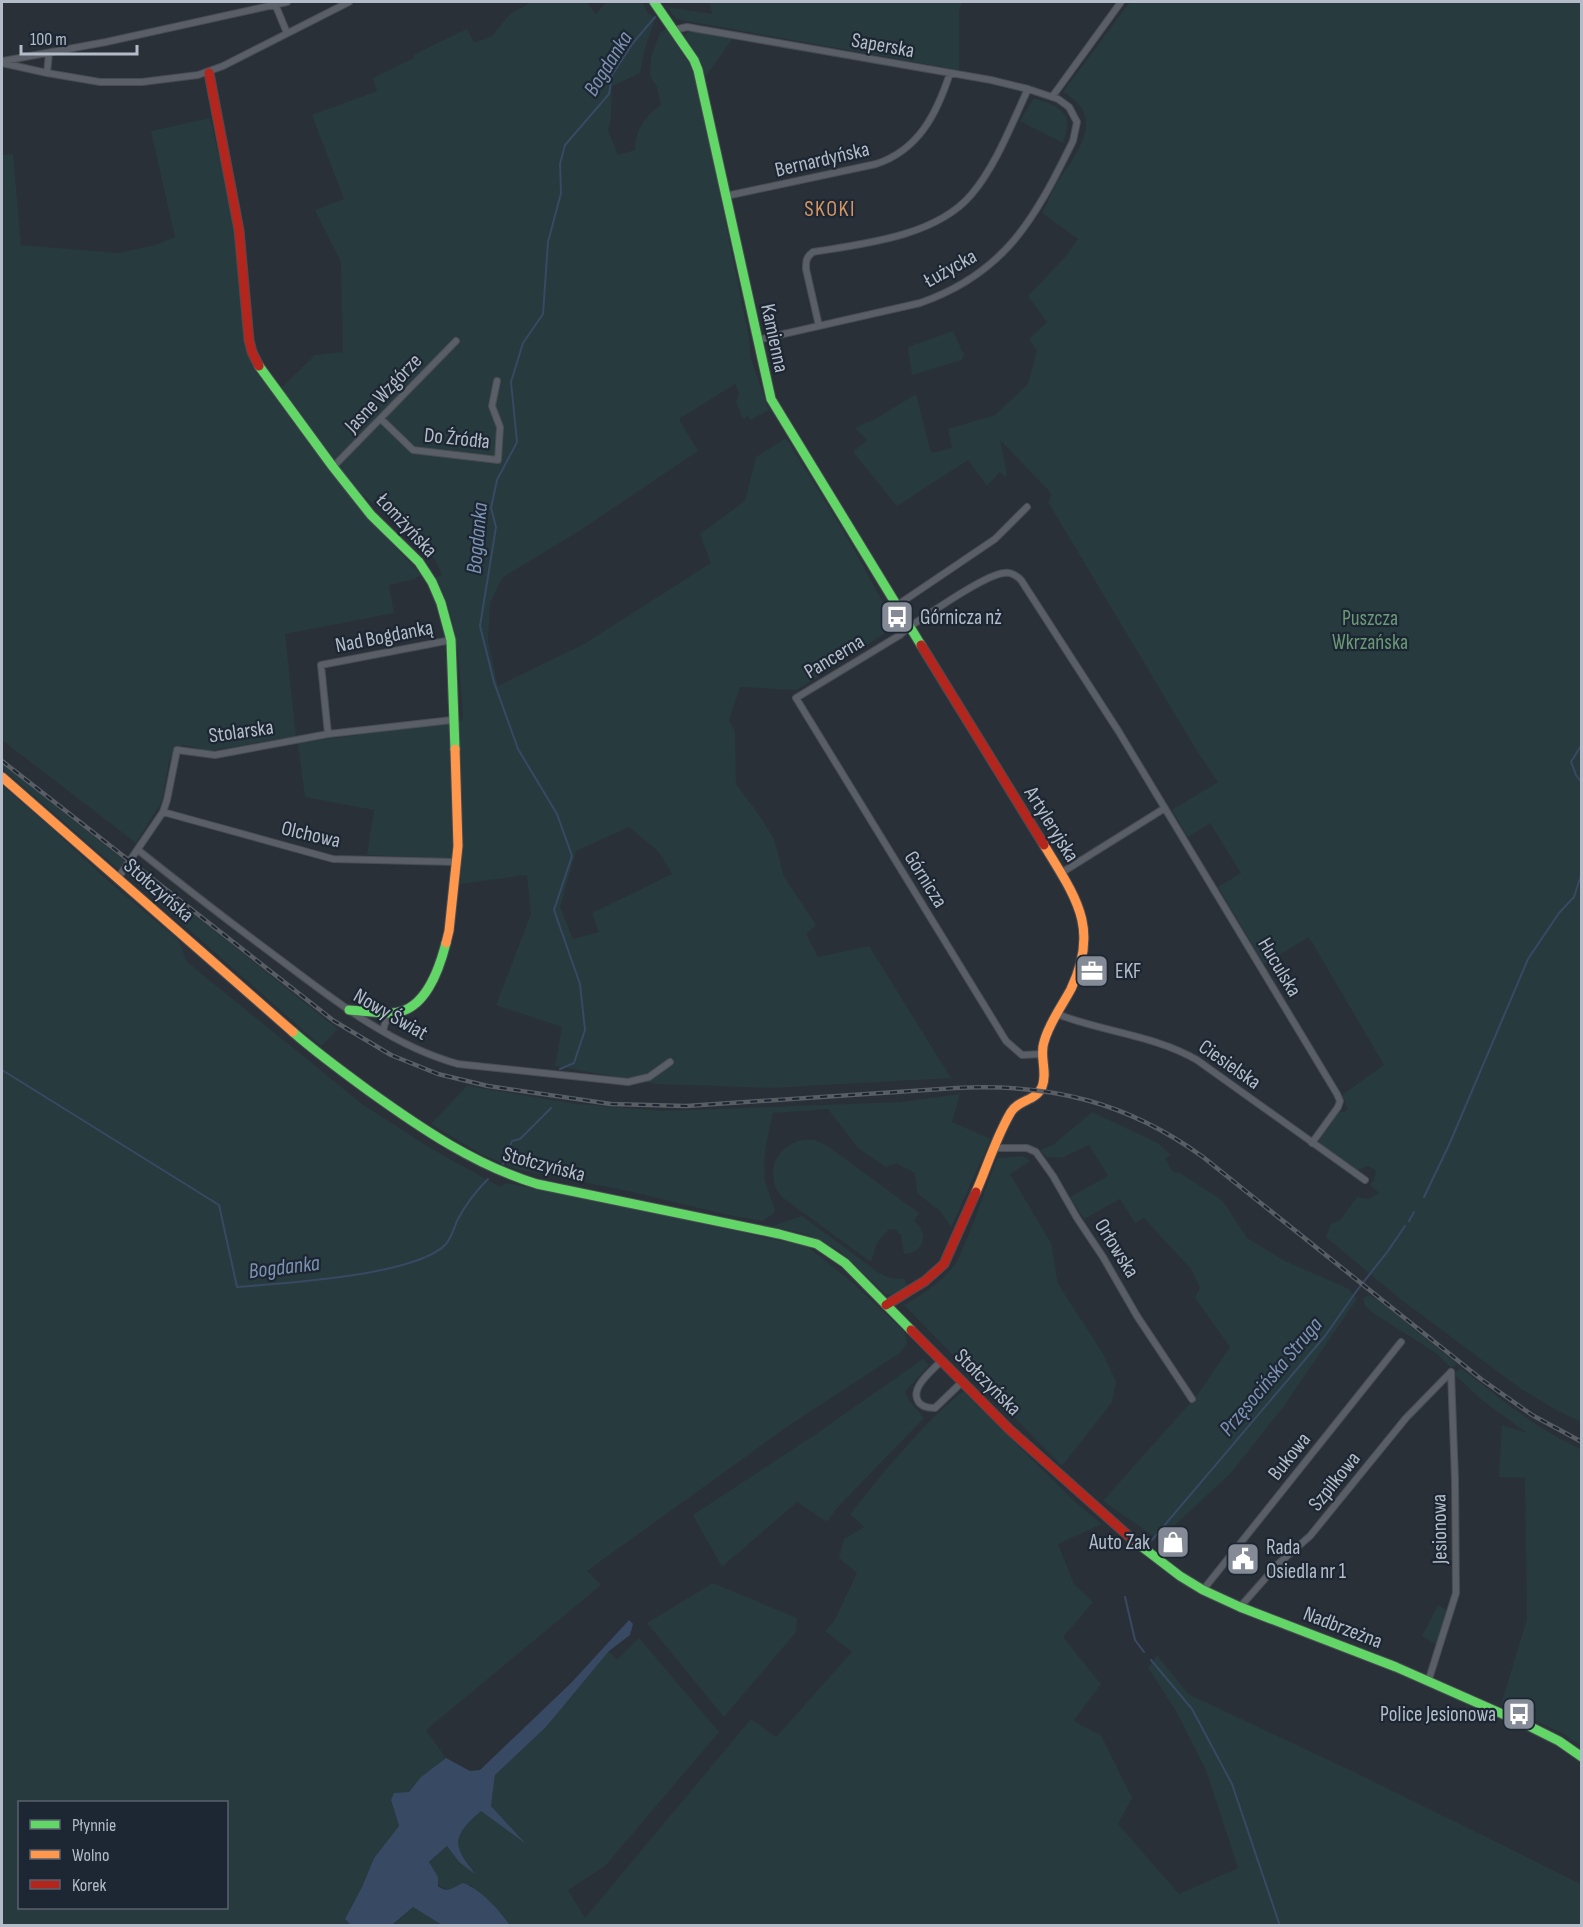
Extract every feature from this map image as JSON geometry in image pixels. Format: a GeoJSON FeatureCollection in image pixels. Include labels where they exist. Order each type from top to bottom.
{"type":"FeatureCollection","features":[{"type":"Feature","properties":{"kind":"street"},"geometry":{"type":"LineString","coordinates":[[2,62],[287,2]]}},
{"type":"Feature","properties":{"kind":"street"},"geometry":{"type":"LineString","coordinates":[[2,62],[100,82],[155,81],[208,73],[349,2]]}},
{"type":"Feature","properties":{"kind":"street","name":"Kamienna"},"geometry":{"type":"LineString","coordinates":[[654,2],[698,70],[771,399],[909,627]]}},
{"type":"Feature","properties":{"kind":"street"},"geometry":{"type":"LineString","coordinates":[[1052,97],[1121,2]]}},
{"type":"Feature","properties":{"kind":"street"},"geometry":{"type":"LineString","coordinates":[[275,4],[287,33]]}},
{"type":"Feature","properties":{"kind":"street","name":"Saperska"},"geometry":{"type":"LineString","coordinates":[[674,30],[687,27],[991,80],[1052,97],[1066,104],[1077,118]]}},
{"type":"Feature","properties":{"kind":"street"},"geometry":{"type":"LineString","coordinates":[[47,73],[49,53]]}},
{"type":"Feature","properties":{"kind":"street","name":"Łomżyńska"},"geometry":{"type":"LineString","coordinates":[[208,73],[239,231],[252,352],[267,378],[371,515],[420,562],[441,603],[451,640],[452,720],[458,825],[445,947],[435,976],[422,998],[413,1006],[394,1013],[349,1011]]}},
{"type":"Feature","properties":{"kind":"street","name":"Bernardyńska"},"geometry":{"type":"LineString","coordinates":[[726,196],[888,160],[908,147],[921,134],[939,106],[950,73]]}},
{"type":"Feature","properties":{"kind":"street"},"geometry":{"type":"LineString","coordinates":[[819,326],[806,269],[806,260],[809,255],[813,252],[900,235],[937,221],[953,212],[981,182],[1028,89]]}},
{"type":"Feature","properties":{"kind":"street","name":"Łużycka"},"geometry":{"type":"LineString","coordinates":[[757,340],[920,303],[940,296],[966,282],[989,266],[1017,239],[1038,207],[1072,141],[1077,127],[1077,118]]}},
{"type":"Feature","properties":{"kind":"street","name":"Jasne Wzgórze"},"geometry":{"type":"LineString","coordinates":[[333,467],[456,341]]}},
{"type":"Feature","properties":{"kind":"street","name":"Do Źródła"},"geometry":{"type":"LineString","coordinates":[[381,419],[413,450],[498,460],[500,427],[492,406],[497,381]]}},
{"type":"Feature","properties":{"kind":"street"},"geometry":{"type":"LineString","coordinates":[[896,606],[995,539],[1027,507]]}},
{"type":"Feature","properties":{"kind":"street","name":"Pancerna"},"geometry":{"type":"LineString","coordinates":[[796,698],[988,579],[1004,573],[1013,574]]}},
{"type":"Feature","properties":{"kind":"street","name":"Huculska"},"geometry":{"type":"LineString","coordinates":[[1013,574],[1021,580],[1071,656],[1165,807],[1339,1097],[1338,1107],[1312,1143]]}},
{"type":"Feature","properties":{"kind":"street","name":"Artyleryjska"},"geometry":{"type":"LineString","coordinates":[[909,627],[1061,873],[1080,913],[1086,938],[1080,965],[1043,1043],[1042,1054]]}},
{"type":"Feature","properties":{"kind":"street","name":"Nad Bogdanką"},"geometry":{"type":"LineString","coordinates":[[328,734],[321,665],[451,640]]}},
{"type":"Feature","properties":{"kind":"street","name":"Górnicza"},"geometry":{"type":"LineString","coordinates":[[796,698],[1006,1041],[1025,1056],[1042,1054]]}},
{"type":"Feature","properties":{"kind":"street","name":"Stolarska"},"geometry":{"type":"LineString","coordinates":[[118,878],[163,812],[177,750],[215,754],[328,734],[452,720]]}},
{"type":"Feature","properties":{"kind":"street","name":"Stołczyńska"},"geometry":{"type":"LineString","coordinates":[[2,777],[345,1075],[454,1150],[499,1172],[537,1184],[796,1238],[817,1244],[838,1257],[1010,1430],[1104,1513]]}},
{"type":"Feature","properties":{"kind":"street"},"geometry":{"type":"LineString","coordinates":[[1061,873],[1165,807]]}},
{"type":"Feature","properties":{"kind":"street","name":"Olchowa"},"geometry":{"type":"LineString","coordinates":[[163,812],[333,859],[455,862]]}},
{"type":"Feature","properties":{"kind":"street","name":"Nowy Świat"},"geometry":{"type":"LineString","coordinates":[[138,850],[349,1011],[383,1031],[448,1062],[492,1069],[628,1082],[649,1077],[670,1062]]}},
{"type":"Feature","properties":{"kind":"street"},"geometry":{"type":"LineString","coordinates":[[383,1031],[385,1023],[394,1013]]}},
{"type":"Feature","properties":{"kind":"street","name":"Ciesielska"},"geometry":{"type":"LineString","coordinates":[[1057,1014],[1161,1043],[1181,1051],[1365,1180]]}},
{"type":"Feature","properties":{"kind":"street"},"geometry":{"type":"LineString","coordinates":[[886,1305],[925,1281],[944,1264],[1013,1109],[1019,1103],[1036,1095],[1042,1087],[1044,1077],[1042,1054]]}},
{"type":"Feature","properties":{"kind":"street","name":"Orłowska"},"geometry":{"type":"LineString","coordinates":[[994,1148],[1027,1148],[1036,1152],[1103,1257],[1137,1316],[1192,1399]]}},
{"type":"Feature","properties":{"kind":"street","name":"Bukowa"},"geometry":{"type":"LineString","coordinates":[[1203,1590],[1401,1342]]}},
{"type":"Feature","properties":{"kind":"street"},"geometry":{"type":"LineString","coordinates":[[941,1361],[918,1385],[916,1395],[919,1403],[924,1407],[935,1408],[962,1382]]}},
{"type":"Feature","properties":{"kind":"street","name":"Szpilkowa"},"geometry":{"type":"LineString","coordinates":[[1240,1607],[1278,1564],[1310,1536],[1411,1412],[1450,1372]]}},
{"type":"Feature","properties":{"kind":"street","name":"Jesionowa"},"geometry":{"type":"LineString","coordinates":[[1428,1682],[1456,1593],[1455,1479],[1450,1372]]}},
{"type":"Feature","properties":{"kind":"street","name":"Nadbrzeżna"},"geometry":{"type":"LineString","coordinates":[[1104,1513],[1162,1563],[1203,1590],[1240,1607],[1339,1643],[1538,1730],[1581,1757]]}},
{"type":"Feature","properties":{"kind":"green space"},"geometry":{"type":"Polygon","coordinates":[[[528,2],[587,2],[596,14],[606,2],[642,2],[648,13],[656,18],[645,47],[640,73],[612,86],[611,117],[608,130],[618,155],[635,150],[635,143],[642,124],[661,105],[657,87],[650,76],[651,57],[660,33],[666,29],[691,66],[699,92],[749,338],[751,359],[769,410],[750,420],[748,416],[743,419],[736,402],[739,394],[735,384],[679,419],[698,451],[579,531],[502,578],[490,603],[488,642],[498,686],[584,644],[711,563],[700,534],[745,501],[756,457],[786,438],[847,537],[896,626],[797,690],[740,687],[729,720],[735,731],[736,784],[774,839],[784,877],[816,925],[806,934],[818,957],[869,946],[951,1078],[770,1088],[657,1084],[555,1066],[562,1027],[496,1005],[531,914],[527,875],[460,884],[461,859],[367,855],[374,810],[305,797],[298,743],[462,721],[463,715],[457,644],[444,594],[436,577],[442,575],[435,559],[354,487],[280,389],[315,355],[343,352],[341,262],[315,210],[344,199],[312,115],[377,91],[373,78],[414,58],[413,55],[467,29],[474,43],[492,36],[510,14],[528,2]],[[629,827],[576,851],[560,907],[573,939],[599,932],[592,913],[672,874],[659,852],[629,827]]]}},
{"type":"Feature","properties":{"kind":"green space"},"geometry":{"type":"Polygon","coordinates":[[[710,2],[962,2],[959,11],[959,70],[676,19],[667,7],[712,14],[710,2]]]}},
{"type":"Feature","properties":{"kind":"green space","name":"Puszcza Wkrzańska"},"geometry":{"type":"Polygon","coordinates":[[[1130,2],[1581,2],[1581,1422],[1521,1389],[1399,1298],[1326,1237],[1331,1224],[1340,1220],[1357,1197],[1368,1199],[1379,1193],[1370,1185],[1374,1180],[1376,1170],[1368,1166],[1357,1170],[1318,1142],[1339,1112],[1348,1109],[1342,1095],[1384,1065],[1309,937],[1264,964],[1218,887],[1241,873],[1210,823],[1188,837],[1172,810],[1218,782],[1197,751],[1048,502],[1052,494],[1000,440],[1007,474],[1005,477],[1000,472],[987,486],[968,460],[897,506],[853,452],[867,440],[855,428],[877,418],[916,394],[931,453],[952,448],[948,429],[995,415],[1028,384],[1037,350],[1029,339],[1047,322],[1028,296],[1065,257],[1078,239],[1042,213],[1056,184],[1082,142],[1085,131],[1086,121],[1083,111],[1076,101],[1063,92],[1130,2]]]}},
{"type":"Feature","properties":{"kind":"green space"},"geometry":{"type":"Polygon","coordinates":[[[690,31],[733,38],[706,76],[700,60],[684,35],[690,31]]]}},
{"type":"Feature","properties":{"kind":"green space"},"geometry":{"type":"Polygon","coordinates":[[[1033,99],[1055,106],[1064,114],[1067,129],[1063,143],[1020,121],[1033,99]]]}},
{"type":"Feature","properties":{"kind":"green space"},"geometry":{"type":"Polygon","coordinates":[[[210,118],[233,217],[239,259],[245,344],[253,367],[358,507],[421,575],[415,579],[389,585],[394,613],[285,634],[296,736],[209,751],[183,745],[176,748],[169,761],[162,801],[136,843],[2,740],[2,155],[13,154],[21,245],[118,253],[155,245],[175,237],[151,131],[210,118]]]}},
{"type":"Feature","properties":{"kind":"green space"},"geometry":{"type":"Polygon","coordinates":[[[953,331],[964,355],[962,360],[912,375],[908,347],[953,331]]]}},
{"type":"Feature","properties":{"kind":"green space"},"geometry":{"type":"Polygon","coordinates":[[[2,763],[125,861],[119,870],[2,768],[2,763]]]}},
{"type":"Feature","properties":{"kind":"green space"},"geometry":{"type":"Polygon","coordinates":[[[2,785],[178,940],[187,962],[362,1104],[427,1146],[500,1187],[506,1183],[624,1206],[808,1247],[852,1282],[904,1331],[907,1343],[900,1353],[794,1422],[587,1571],[601,1585],[426,1730],[446,1758],[421,1777],[409,1792],[391,1801],[399,1826],[374,1858],[345,1919],[351,1925],[2,1925],[2,785]]]}},
{"type":"Feature","properties":{"kind":"green space"},"geometry":{"type":"Polygon","coordinates":[[[134,867],[338,1029],[321,1046],[127,875],[134,867]]]}},
{"type":"Feature","properties":{"kind":"green space"},"geometry":{"type":"Polygon","coordinates":[[[467,1086],[576,1104],[664,1111],[902,1102],[960,1094],[952,1122],[991,1139],[951,1227],[941,1212],[917,1193],[915,1173],[896,1163],[886,1167],[858,1148],[828,1109],[773,1113],[766,1146],[764,1172],[775,1212],[763,1221],[516,1169],[481,1154],[431,1124],[467,1086]]]}},
{"type":"Feature","properties":{"kind":"green space"},"geometry":{"type":"Polygon","coordinates":[[[1092,1112],[1158,1143],[1171,1155],[1165,1158],[1173,1172],[1180,1173],[1222,1200],[1247,1238],[1285,1261],[1349,1289],[1357,1299],[1284,1406],[1230,1474],[1159,1540],[1103,1501],[1198,1394],[1230,1347],[1195,1298],[1200,1288],[1192,1270],[1144,1218],[1135,1223],[1120,1199],[1084,1219],[1070,1197],[1108,1176],[1089,1145],[1061,1158],[1047,1157],[1040,1150],[1053,1145],[1092,1112]]]}},
{"type":"Feature","properties":{"kind":"green space"},"geometry":{"type":"Polygon","coordinates":[[[803,1140],[814,1140],[826,1145],[919,1213],[914,1221],[922,1231],[923,1242],[920,1246],[911,1253],[904,1254],[901,1235],[895,1229],[888,1230],[877,1243],[871,1262],[783,1198],[774,1180],[775,1163],[785,1148],[803,1140]]]}},
{"type":"Feature","properties":{"kind":"green space"},"geometry":{"type":"Polygon","coordinates":[[[1023,1156],[1030,1161],[1010,1174],[1051,1243],[1058,1284],[1102,1352],[1116,1381],[1112,1402],[1062,1466],[904,1305],[935,1285],[955,1265],[970,1233],[997,1158],[1023,1156]]]}},
{"type":"Feature","properties":{"kind":"green space"},"geometry":{"type":"Polygon","coordinates":[[[802,1216],[879,1273],[890,1278],[905,1279],[906,1287],[891,1295],[885,1294],[839,1250],[809,1235],[772,1226],[802,1216]]]}},
{"type":"Feature","properties":{"kind":"green space"},"geometry":{"type":"Polygon","coordinates":[[[1368,1295],[1377,1299],[1457,1364],[1451,1368],[1436,1353],[1373,1313],[1366,1307],[1363,1299],[1368,1295]]]}},
{"type":"Feature","properties":{"kind":"green space"},"geometry":{"type":"Polygon","coordinates":[[[923,1359],[929,1365],[905,1392],[924,1418],[836,1509],[827,1522],[797,1502],[722,1567],[693,1515],[816,1434],[923,1359]]]}},
{"type":"Feature","properties":{"kind":"green space"},"geometry":{"type":"Polygon","coordinates":[[[1461,1368],[1534,1423],[1581,1449],[1581,1746],[1562,1733],[1501,1705],[1527,1619],[1525,1478],[1499,1477],[1502,1425],[1527,1433],[1483,1401],[1454,1374],[1461,1368]]]}},
{"type":"Feature","properties":{"kind":"green space"},"geometry":{"type":"Polygon","coordinates":[[[963,1391],[1074,1501],[1102,1524],[1058,1544],[1074,1584],[1093,1602],[1063,1637],[1101,1684],[1074,1720],[1101,1735],[1132,1798],[1118,1824],[1179,1894],[1238,1868],[1206,1770],[1175,1709],[1148,1668],[1157,1655],[1188,1694],[1354,1772],[1581,1884],[1581,1925],[510,1925],[503,1915],[471,1885],[447,1889],[439,1885],[429,1863],[447,1846],[459,1862],[474,1872],[461,1853],[458,1842],[465,1827],[481,1810],[522,1841],[491,1806],[495,1775],[546,1727],[609,1651],[617,1660],[639,1638],[719,1732],[605,1866],[568,1890],[585,1918],[751,1719],[776,1737],[852,1652],[825,1631],[833,1623],[857,1573],[839,1558],[844,1539],[864,1527],[850,1514],[918,1434],[963,1391]]]}},
{"type":"Feature","properties":{"kind":"green space"},"geometry":{"type":"Polygon","coordinates":[[[713,1583],[797,1618],[796,1632],[724,1717],[647,1623],[713,1583]]]}},
{"type":"Feature","properties":{"kind":"green space"},"geometry":{"type":"Polygon","coordinates":[[[1438,1605],[1448,1611],[1437,1645],[1422,1636],[1438,1605]]]}},
{"type":"Feature","properties":{"kind":"green space"},"geometry":{"type":"Polygon","coordinates":[[[413,1907],[442,1925],[392,1926],[413,1907]]]}},
{"type":"Feature","properties":{"kind":"water"},"geometry":{"type":"Polygon","coordinates":[[[629,1620],[633,1624],[630,1635],[609,1651],[546,1727],[495,1775],[491,1806],[526,1844],[481,1811],[461,1832],[458,1843],[462,1855],[475,1874],[459,1862],[447,1846],[429,1862],[438,1877],[438,1886],[447,1890],[463,1883],[470,1886],[489,1901],[510,1925],[442,1925],[413,1907],[392,1925],[351,1925],[345,1919],[374,1858],[399,1826],[391,1800],[394,1793],[409,1792],[421,1777],[446,1758],[470,1771],[480,1770],[571,1683],[629,1620]]]}},
{"type":"Feature","properties":{"kind":"waterway","name":"Bogdanka"},"geometry":{"type":"LineString","coordinates":[[560,1069],[574,1063],[585,1030],[580,984],[554,910],[572,856],[557,814],[518,749],[494,682],[480,626],[496,527],[491,508],[497,480],[517,442],[511,382],[523,343],[543,314],[548,242],[561,193],[560,164],[565,145],[609,94],[612,75],[633,43],[655,17]]}},
{"type":"Feature","properties":{"kind":"waterway","name":"Przęsocińska Struga"},"geometry":{"type":"LineString","coordinates":[[1582,744],[1571,762],[1582,783]]}},
{"type":"Feature","properties":{"kind":"waterway","name":"Przęsocińska Struga"},"geometry":{"type":"LineString","coordinates":[[1424,1197],[1449,1145],[1528,959],[1559,913],[1574,897],[1582,872]]}},
{"type":"Feature","properties":{"kind":"waterway","name":"Bogdanka"},"geometry":{"type":"LineString","coordinates":[[2,1070],[219,1205],[237,1287],[379,1271],[430,1255],[446,1244],[464,1208],[488,1179]]}},
{"type":"Feature","properties":{"kind":"waterway","name":"Bogdanka"},"geometry":{"type":"LineString","coordinates":[[503,1164],[512,1141],[520,1139],[551,1108]]}},
{"type":"Feature","properties":{"kind":"waterway","name":"Przęsocińska Struga"},"geometry":{"type":"LineString","coordinates":[[1409,1221],[1414,1212]]}},
{"type":"Feature","properties":{"kind":"waterway","name":"Przęsocińska Struga"},"geometry":{"type":"LineString","coordinates":[[1152,1540],[1325,1336],[1405,1226]]}},
{"type":"Feature","properties":{"kind":"waterway","name":"Przęsocińska Struga"},"geometry":{"type":"LineString","coordinates":[[1125,1597],[1135,1640],[1144,1652]]}},
{"type":"Feature","properties":{"kind":"waterway","name":"Przęsocińska Struga"},"geometry":{"type":"LineString","coordinates":[[1151,1660],[1192,1709],[1232,1784],[1280,1926]]}},
{"type":"Feature","properties":{"kind":"railway"},"geometry":{"type":"LineString","coordinates":[[2,761],[334,1021],[391,1055],[438,1074],[488,1086],[611,1104],[686,1106],[956,1088],[1024,1089],[1086,1100],[1146,1122],[1203,1157],[1481,1379],[1532,1415],[1582,1442]]}},
{"type":"Feature","properties":{"kind":"traffic: fast"},"geometry":{"type":"LineString","coordinates":[[654,2],[694,60],[698,70],[771,399],[921,645]]}},
{"type":"Feature","properties":{"kind":"traffic: fast"},"geometry":{"type":"LineString","coordinates":[[259,366],[371,515],[419,562],[432,582],[441,603],[451,640],[455,749]]}},
{"type":"Feature","properties":{"kind":"traffic: fast"},"geometry":{"type":"LineString","coordinates":[[349,1010],[392,1013],[404,1011],[413,1005],[422,998],[435,977],[446,943]]}},
{"type":"Feature","properties":{"kind":"traffic: fast"},"geometry":{"type":"LineString","coordinates":[[293,1032],[359,1084],[429,1132],[492,1167],[514,1176],[537,1184],[779,1234],[817,1244],[845,1263],[911,1330]]}},
{"type":"Feature","properties":{"kind":"traffic: fast"},"geometry":{"type":"LineString","coordinates":[[1133,1540],[1180,1576],[1203,1590],[1240,1607],[1396,1667],[1525,1724],[1559,1741],[1582,1757]]}},
{"type":"Feature","properties":{"kind":"traffic: slow"},"geometry":{"type":"LineString","coordinates":[[446,943],[458,846],[455,749]]}},
{"type":"Feature","properties":{"kind":"traffic: slow"},"geometry":{"type":"LineString","coordinates":[[2,777],[293,1032]]}},
{"type":"Feature","properties":{"kind":"traffic: slow"},"geometry":{"type":"LineString","coordinates":[[976,1192],[1011,1112],[1018,1105],[1036,1095],[1042,1087],[1044,1081],[1042,1053],[1046,1035],[1071,989],[1084,948],[1084,931],[1074,898],[1044,845]]}},
{"type":"Feature","properties":{"kind":"traffic: jam"},"geometry":{"type":"LineString","coordinates":[[209,73],[239,230],[249,340],[259,366]]}},
{"type":"Feature","properties":{"kind":"traffic: jam"},"geometry":{"type":"LineString","coordinates":[[921,645],[1044,845]]}},
{"type":"Feature","properties":{"kind":"traffic: jam"},"geometry":{"type":"LineString","coordinates":[[886,1305],[925,1281],[944,1264],[976,1192]]}},
{"type":"Feature","properties":{"kind":"traffic: jam"},"geometry":{"type":"LineString","coordinates":[[911,1330],[1010,1430],[1133,1540]]}},
{"type":"Feature","properties":{"kind":"place","name":"Górnicza nż"},"geometry":{"type":"Point","coordinates":[897,617]}},
{"type":"Feature","properties":{"kind":"place","name":"EKF"},"geometry":{"type":"Point","coordinates":[1092,971]}},
{"type":"Feature","properties":{"kind":"place","name":"Auto Zak"},"geometry":{"type":"Point","coordinates":[1173,1542]}},
{"type":"Feature","properties":{"kind":"place","name":"Rada Osiedla nr 1"},"geometry":{"type":"Point","coordinates":[1243,1559]}},
{"type":"Feature","properties":{"kind":"place","name":"Police Jesionowa"},"geometry":{"type":"Point","coordinates":[1519,1714]}},
{"type":"Feature","properties":{"kind":"district","name":"SKOKI"},"geometry":{"type":"Point","coordinates":[830,208]}}]}
